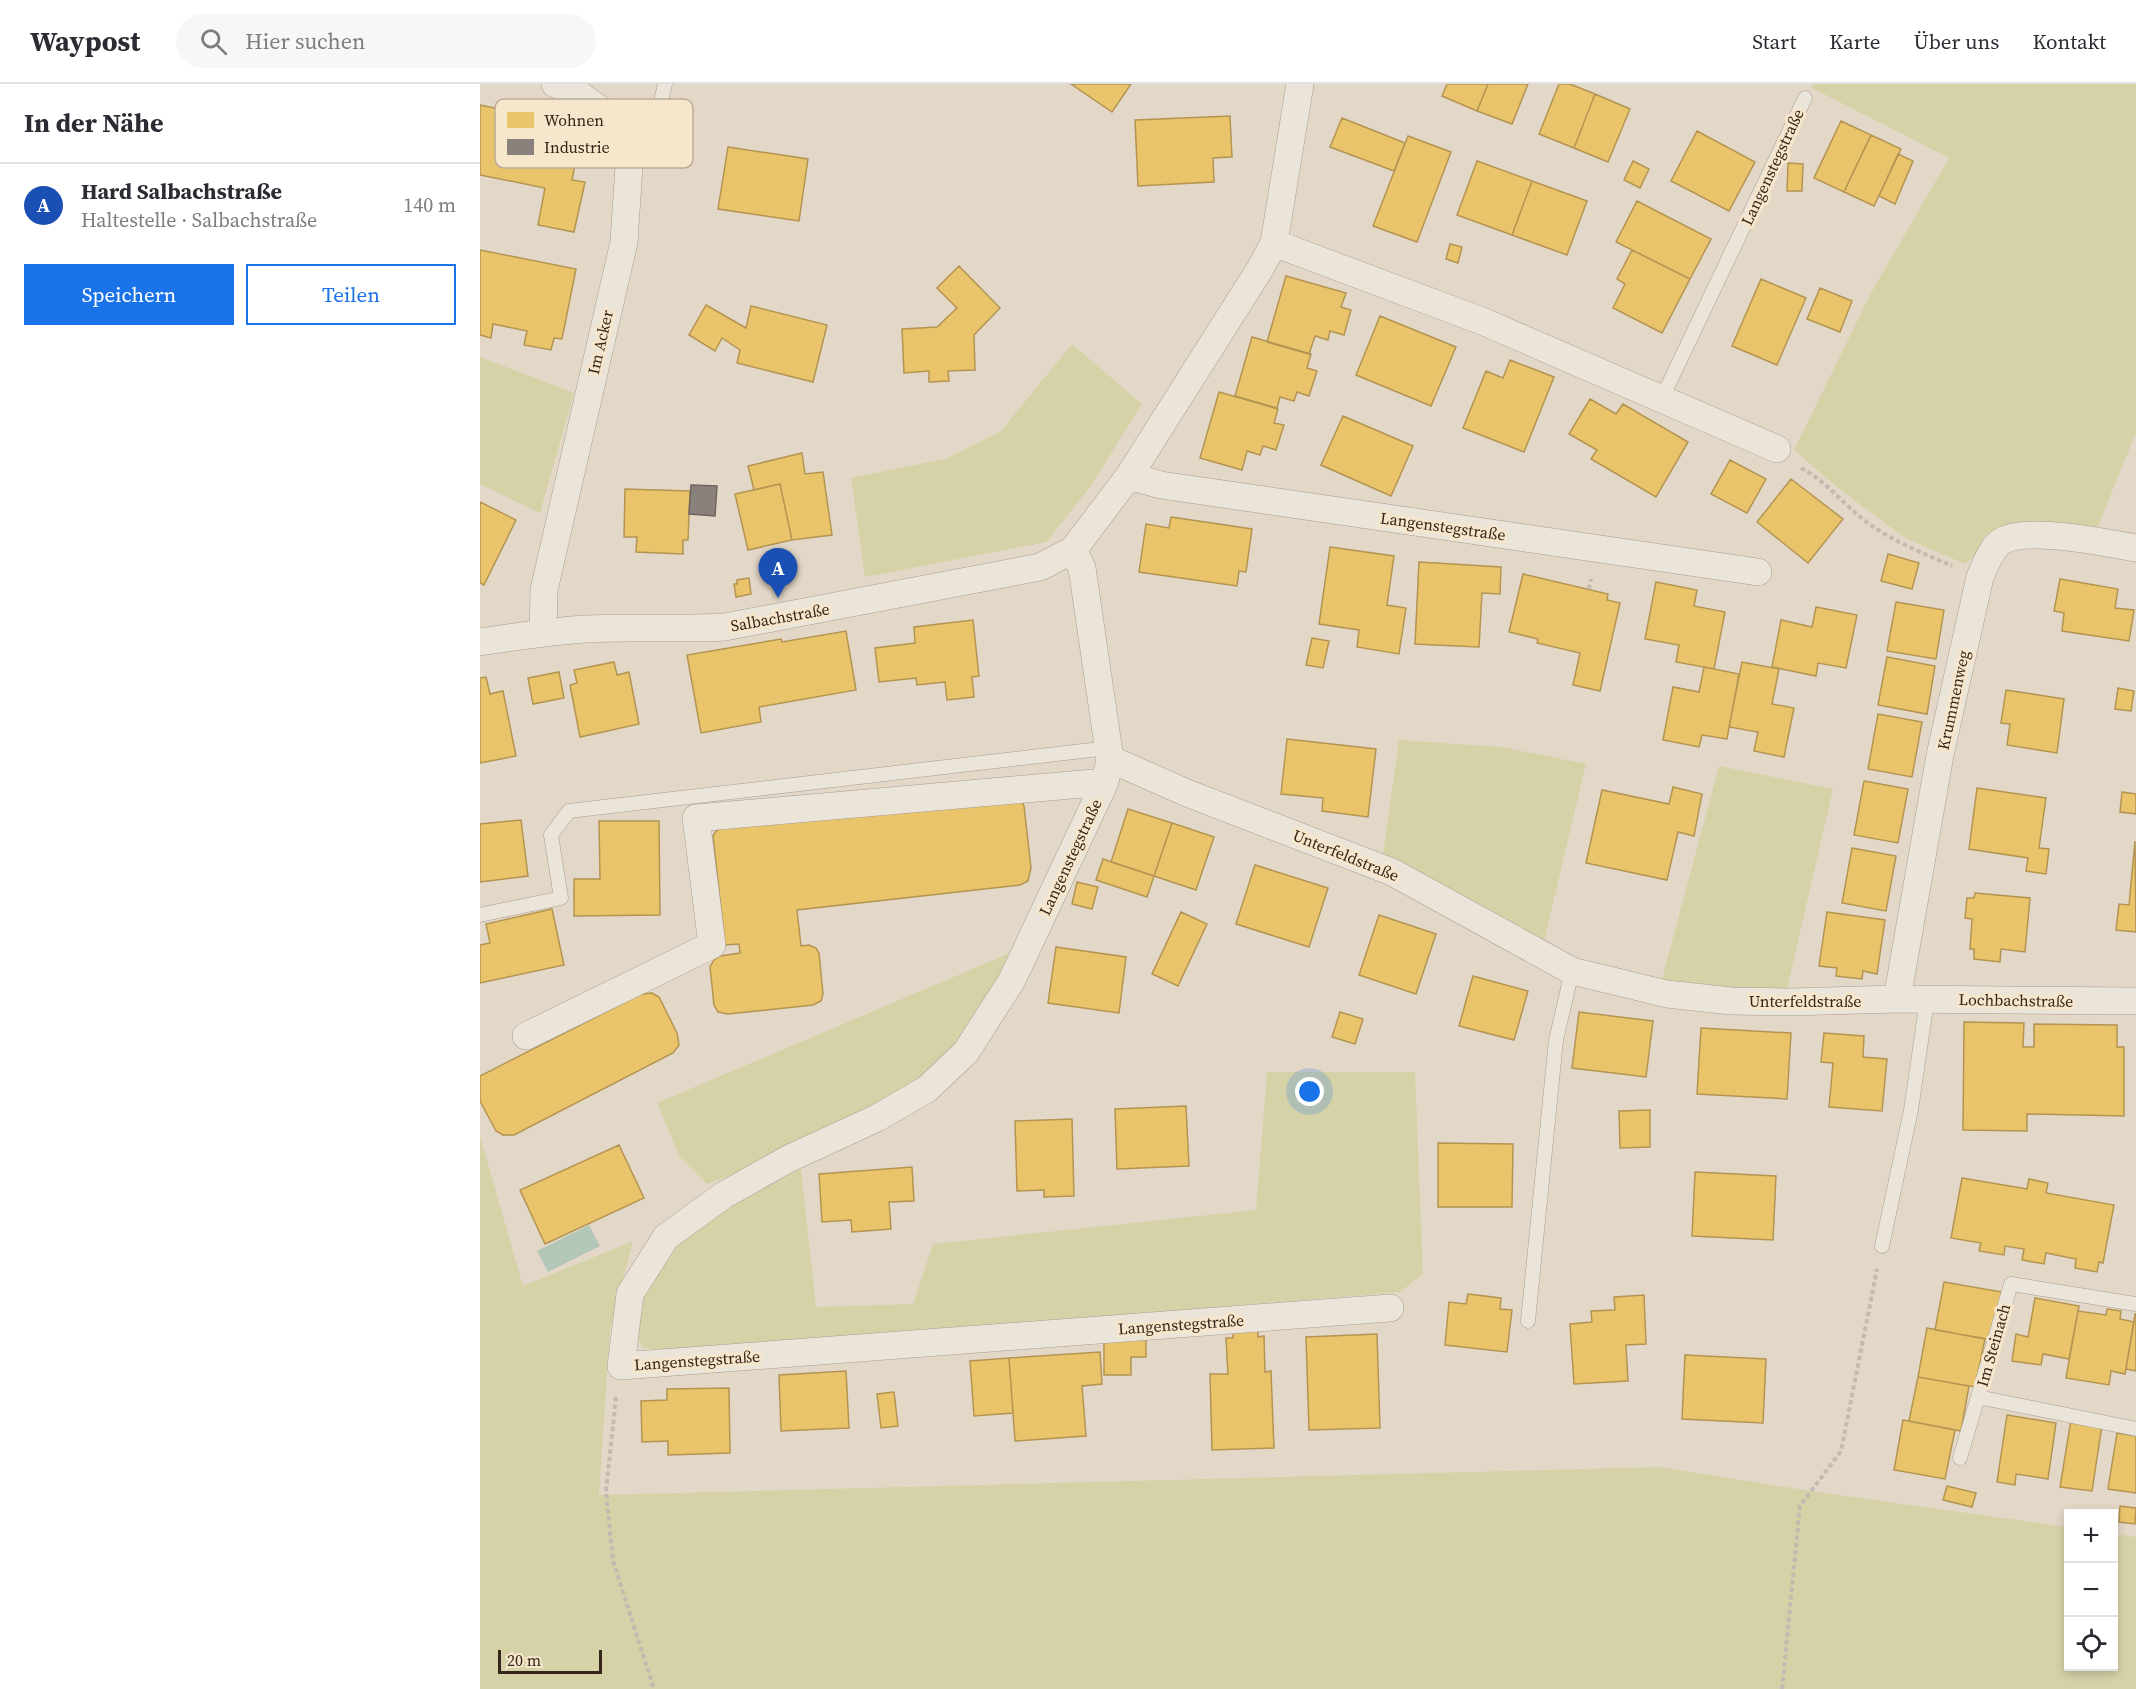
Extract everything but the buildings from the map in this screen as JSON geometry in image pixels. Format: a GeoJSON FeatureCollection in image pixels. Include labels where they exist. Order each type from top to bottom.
{"type":"FeatureCollection","features":[{"type":"Feature","properties":{"kind":"street","name":"Im Acker"},"geometry":{"type":"LineString","coordinates":[[555,84],[573,90],[585,99]]}},
{"type":"Feature","properties":{"kind":"street"},"geometry":{"type":"LineString","coordinates":[[1108,763],[1082,568],[1073,550],[1129,476],[1260,269],[1274,243],[1300,84]]}},
{"type":"Feature","properties":{"kind":"street","name":"Im Acker"},"geometry":{"type":"LineString","coordinates":[[543,632],[544,590],[624,242],[629,168]]}},
{"type":"Feature","properties":{"kind":"street"},"geometry":{"type":"LineString","coordinates":[[1274,243],[1482,321],[1777,449]]}},
{"type":"Feature","properties":{"kind":"street","name":"Langenstegstraße"},"geometry":{"type":"LineString","coordinates":[[1129,476],[1161,485],[1758,572]]}},
{"type":"Feature","properties":{"kind":"street","name":"Krummenweg"},"geometry":{"type":"LineString","coordinates":[[1897,999],[1941,755],[1980,577],[1991,554],[2002,542],[2025,535],[2071,537],[2136,548]]}},
{"type":"Feature","properties":{"kind":"street","name":"Salbachstraße"},"geometry":{"type":"LineString","coordinates":[[480,642],[543,632],[588,629],[725,627],[1040,567],[1073,550]]}},
{"type":"Feature","properties":{"kind":"street","name":"Langenstegstraße"},"geometry":{"type":"LineString","coordinates":[[526,1036],[712,945],[696,818],[1108,763]]}},
{"type":"Feature","properties":{"kind":"street","name":"Langenstegstraße"},"geometry":{"type":"LineString","coordinates":[[1108,763],[1012,980],[966,1052],[927,1089],[877,1118],[788,1159],[724,1195],[666,1237],[630,1294],[621,1366],[1390,1308]]}},
{"type":"Feature","properties":{"kind":"street","name":"Unterfeldstraße"},"geometry":{"type":"LineString","coordinates":[[1108,763],[1392,872],[1572,971],[1667,994],[1731,1001],[1809,1002],[1897,999]]}},
{"type":"Feature","properties":{"kind":"street","name":"Lochbachstraße"},"geometry":{"type":"LineString","coordinates":[[1897,999],[2136,1001]]}},
{"type":"Feature","properties":{"kind":"lane"},"geometry":{"type":"LineString","coordinates":[[662,99],[665,84]]}},
{"type":"Feature","properties":{"kind":"lane","name":"Langenstegstraße"},"geometry":{"type":"LineString","coordinates":[[1662,398],[1804,98]]}},
{"type":"Feature","properties":{"kind":"lane"},"geometry":{"type":"LineString","coordinates":[[480,915],[561,898],[551,835],[569,811],[1108,763]]}},
{"type":"Feature","properties":{"kind":"lane"},"geometry":{"type":"LineString","coordinates":[[1528,1321],[1556,1040],[1572,971]]}},
{"type":"Feature","properties":{"kind":"lane"},"geometry":{"type":"LineString","coordinates":[[1882,1246],[1911,1110],[1927,1000]]}},
{"type":"Feature","properties":{"kind":"lane","name":"Im Steinach"},"geometry":{"type":"LineString","coordinates":[[1960,1458],[2011,1284],[2136,1304]]}},
{"type":"Feature","properties":{"kind":"lane"},"geometry":{"type":"LineString","coordinates":[[1978,1397],[2136,1429]]}},
{"type":"Feature","properties":{"kind":"path"},"geometry":{"type":"LineString","coordinates":[[1777,449],[1789,461],[1813,474],[1859,516],[1891,537],[1980,577]]}},
{"type":"Feature","properties":{"kind":"path"},"geometry":{"type":"LineString","coordinates":[[1782,1689],[1800,1506],[1841,1450],[1882,1246]]}},
{"type":"Feature","properties":{"kind":"path"},"geometry":{"type":"LineString","coordinates":[[621,1366],[606,1491],[613,1561],[654,1689]]}},
{"type":"Feature","properties":{"kind":"shaded area"},"geometry":{"type":"Polygon","coordinates":[[[1813,84],[2136,84],[2136,433],[2096,531],[2020,524],[1985,535],[1978,552],[1965,564],[1905,538],[1838,488],[1794,450],[1871,293],[1949,158],[1812,88],[1813,84]]]}},
{"type":"Feature","properties":{"kind":"shaded area"},"geometry":{"type":"Polygon","coordinates":[[[1072,344],[1142,404],[1092,484],[1047,542],[865,577],[851,478],[945,459],[1001,431],[1072,344]]]}},
{"type":"Feature","properties":{"kind":"shaded area"},"geometry":{"type":"Polygon","coordinates":[[[480,357],[574,393],[540,513],[480,484],[480,357]]]}},
{"type":"Feature","properties":{"kind":"shaded area"},"geometry":{"type":"Polygon","coordinates":[[[1399,740],[1501,747],[1586,764],[1544,941],[1383,854],[1399,740]]]}},
{"type":"Feature","properties":{"kind":"shaded area"},"geometry":{"type":"Polygon","coordinates":[[[1719,766],[1833,789],[1787,989],[1728,988],[1662,979],[1719,766]]]}},
{"type":"Feature","properties":{"kind":"shaded area"},"geometry":{"type":"Polygon","coordinates":[[[1010,953],[993,993],[943,1064],[861,1113],[750,1168],[707,1184],[680,1157],[657,1103],[1010,953]]]}},
{"type":"Feature","properties":{"kind":"shaded area"},"geometry":{"type":"Polygon","coordinates":[[[1267,1072],[1415,1072],[1423,1274],[1400,1292],[689,1351],[642,1348],[636,1330],[644,1291],[674,1249],[718,1212],[801,1169],[816,1307],[913,1304],[933,1244],[1256,1210],[1267,1072]]]}},
{"type":"Feature","properties":{"kind":"shaded area"},"geometry":{"type":"Polygon","coordinates":[[[480,1136],[523,1286],[633,1241],[610,1329],[599,1495],[1659,1467],[2064,1526],[2064,1671],[2118,1671],[2118,1535],[2136,1537],[2136,1689],[480,1689],[480,1136]]]}},
{"type":"Feature","properties":{"kind":"shaded area"},"geometry":{"type":"Polygon","coordinates":[[[589,1225],[600,1246],[548,1272],[537,1251],[589,1225]]]}},
{"type":"Feature","properties":{"kind":"place","name":"Hard Salbachstraße"},"geometry":{"type":"Point","coordinates":[778,598]}}]}
